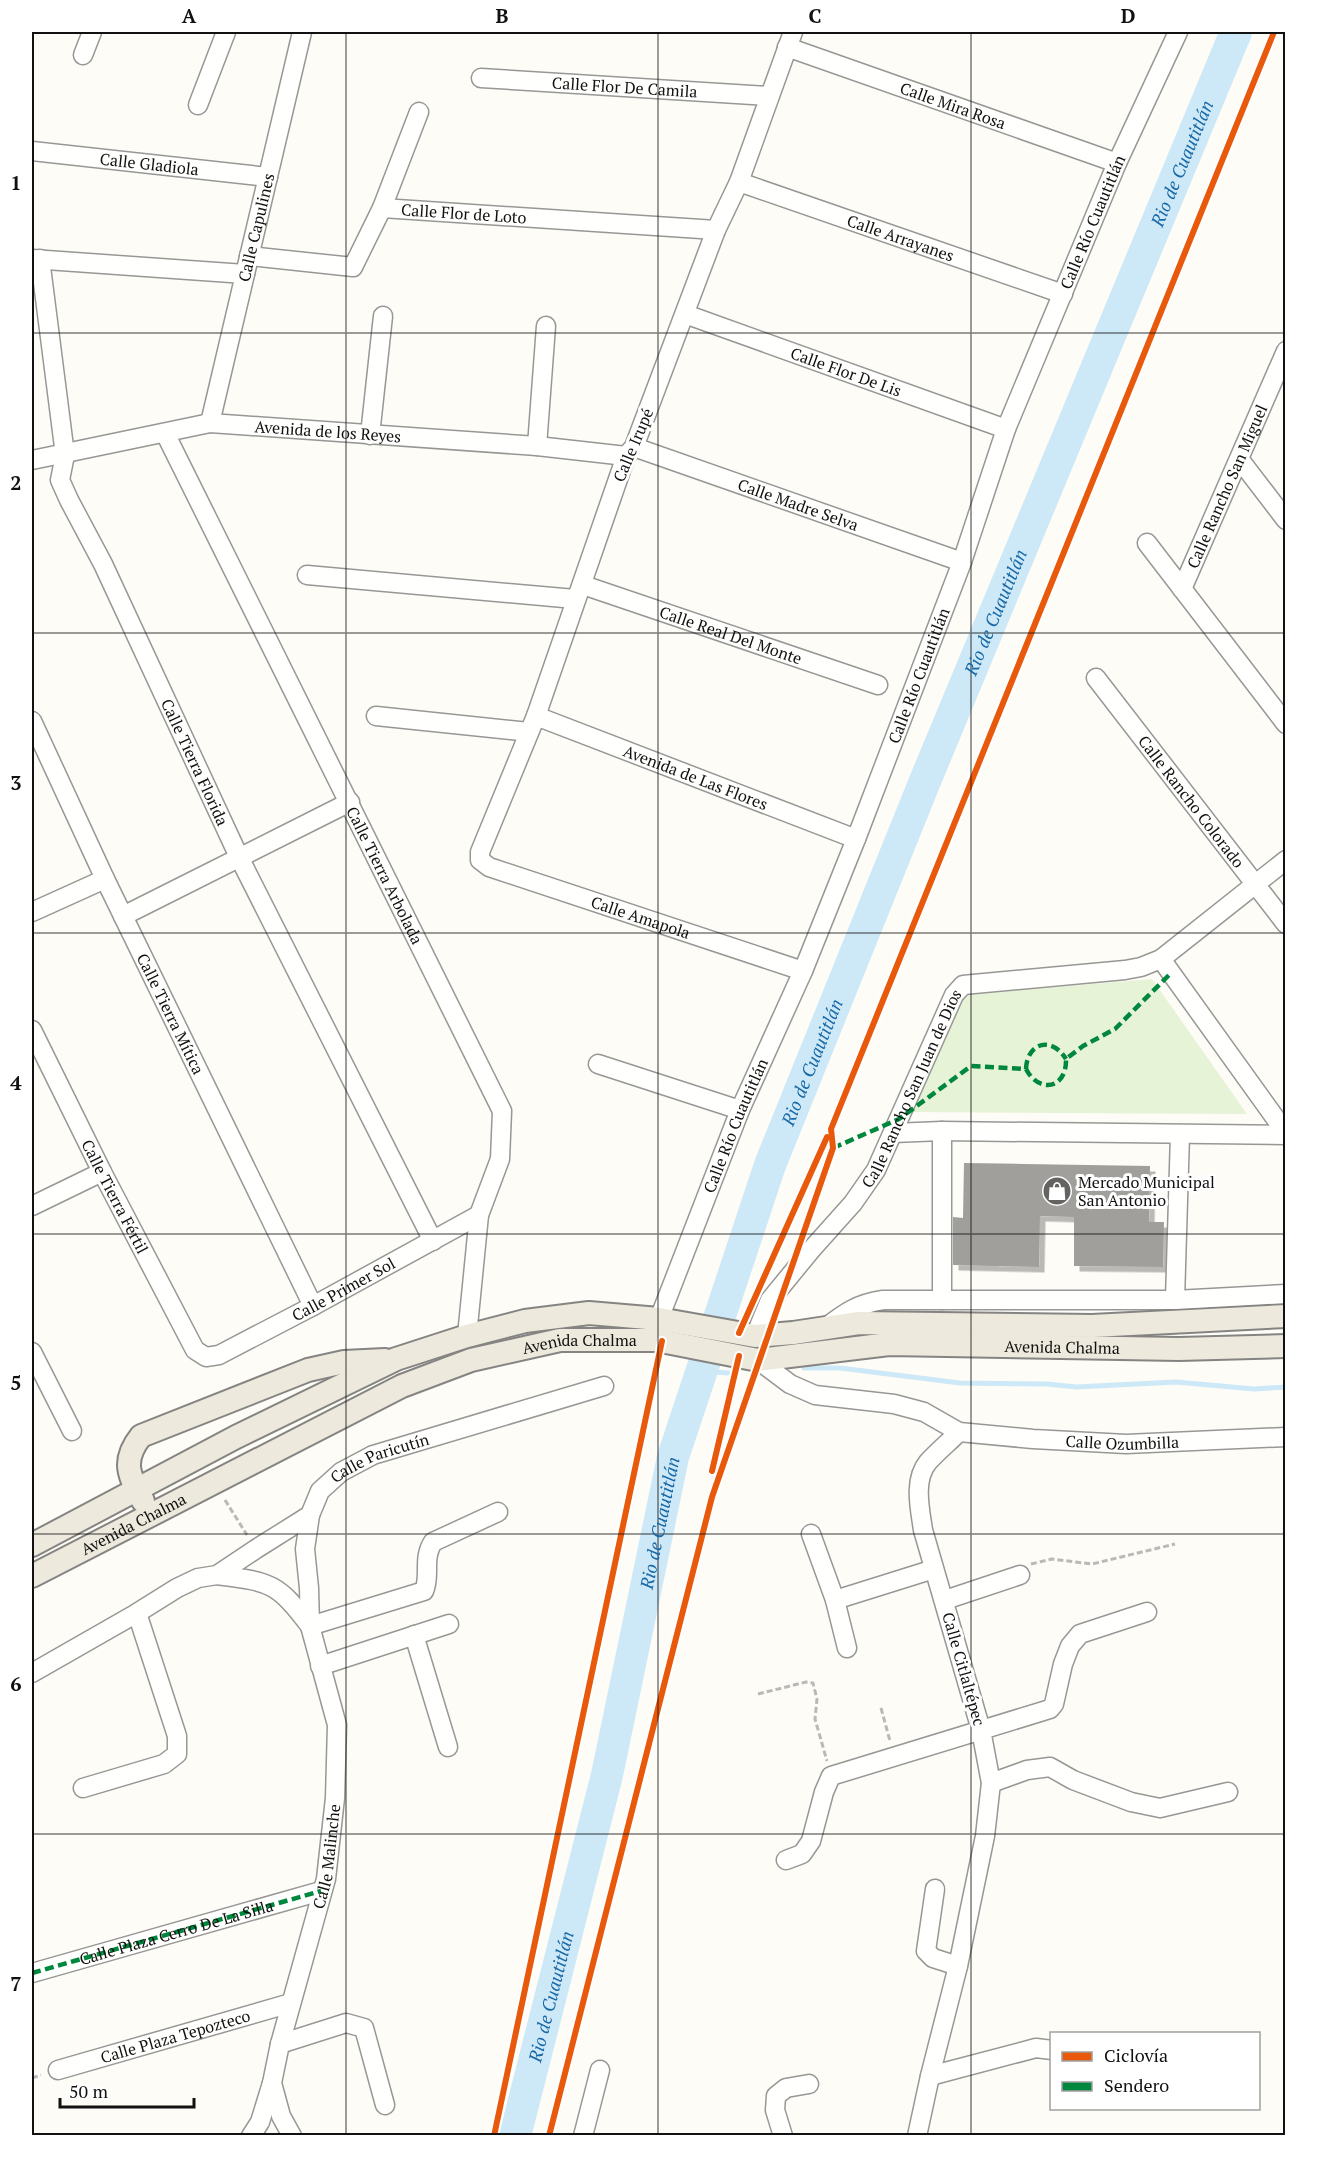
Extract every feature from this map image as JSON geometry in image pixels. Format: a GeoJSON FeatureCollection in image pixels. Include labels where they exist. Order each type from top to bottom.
{"type":"FeatureCollection","features":[{"type":"Feature","properties":{"kind":"main road","name":"Avenida Chalma"},"geometry":{"type":"LineString","coordinates":[[32,1545],[236,1437],[396,1359],[467,1336],[525,1321],[590,1313],[659,1319],[703,1338]]}},
{"type":"Feature","properties":{"kind":"main road","name":"Avenida Chalma"},"geometry":{"type":"LineString","coordinates":[[727,1342],[755,1336],[871,1323],[1092,1326],[1286,1316]]}},
{"type":"Feature","properties":{"kind":"main road","name":"Avenida Chalma"},"geometry":{"type":"LineString","coordinates":[[32,1576],[402,1386],[471,1360],[560,1340],[703,1338],[727,1342],[764,1364],[889,1344],[1179,1349],[1286,1347]]}},
{"type":"Feature","properties":{"kind":"main road"},"geometry":{"type":"LineString","coordinates":[[152,1515],[128,1468],[131,1448],[141,1436],[308,1370],[344,1362],[396,1359]]}},
{"type":"Feature","properties":{"kind":"street"},"geometry":{"type":"LineString","coordinates":[[83,55],[92,32]]}},
{"type":"Feature","properties":{"kind":"street"},"geometry":{"type":"LineString","coordinates":[[198,105],[226,32]]}},
{"type":"Feature","properties":{"kind":"street","name":"Calle Capulines"},"geometry":{"type":"LineString","coordinates":[[210,423],[302,32]]}},
{"type":"Feature","properties":{"kind":"street","name":"Calle Río Cuautitlán"},"geometry":{"type":"LineString","coordinates":[[659,1319],[740,1110],[803,971],[856,839],[962,562],[1006,429],[1117,163],[1178,32]]}},
{"type":"Feature","properties":{"kind":"street","name":"Calle Mira Rosa"},"geometry":{"type":"LineString","coordinates":[[790,39],[1117,163]]}},
{"type":"Feature","properties":{"kind":"street","name":"Calle Irupé"},"geometry":{"type":"LineString","coordinates":[[480,861],[480,852],[532,724],[630,452],[716,231],[739,182],[790,39]]}},
{"type":"Feature","properties":{"kind":"street","name":"Calle Flor De Camila"},"geometry":{"type":"LineString","coordinates":[[481,78],[769,96]]}},
{"type":"Feature","properties":{"kind":"street"},"geometry":{"type":"LineString","coordinates":[[382,208],[419,112]]}},
{"type":"Feature","properties":{"kind":"street","name":"Calle Gladiola"},"geometry":{"type":"LineString","coordinates":[[32,151],[268,177]]}},
{"type":"Feature","properties":{"kind":"street","name":"Calle Arrayanes"},"geometry":{"type":"LineString","coordinates":[[739,182],[1063,294]]}},
{"type":"Feature","properties":{"kind":"street","name":"Calle Flor de Loto"},"geometry":{"type":"LineString","coordinates":[[247,265],[353,267],[382,208],[716,231]]}},
{"type":"Feature","properties":{"kind":"street"},"geometry":{"type":"LineString","coordinates":[[36,259],[247,265]]}},
{"type":"Feature","properties":{"kind":"street","name":"Calle Tierra Florida"},"geometry":{"type":"LineString","coordinates":[[36,259],[65,455],[60,480],[103,564],[239,857],[433,1240]]}},
{"type":"Feature","properties":{"kind":"street","name":"Calle Flor De Lis"},"geometry":{"type":"LineString","coordinates":[[685,314],[1006,429]]}},
{"type":"Feature","properties":{"kind":"street"},"geometry":{"type":"LineString","coordinates":[[370,435],[383,316]]}},
{"type":"Feature","properties":{"kind":"street"},"geometry":{"type":"LineString","coordinates":[[537,446],[546,326]]}},
{"type":"Feature","properties":{"kind":"street","name":"Calle Rancho San Miguel"},"geometry":{"type":"LineString","coordinates":[[1182,589],[1286,351]]}},
{"type":"Feature","properties":{"kind":"street","name":"Avenida de los Reyes"},"geometry":{"type":"LineString","coordinates":[[32,460],[65,455],[210,423],[630,452]]}},
{"type":"Feature","properties":{"kind":"street","name":"Calle Tierra Arbolada"},"geometry":{"type":"LineString","coordinates":[[165,433],[502,1111],[500,1159],[479,1215],[467,1336]]}},
{"type":"Feature","properties":{"kind":"street","name":"Calle Madre Selva"},"geometry":{"type":"LineString","coordinates":[[630,452],[962,562]]}},
{"type":"Feature","properties":{"kind":"street"},"geometry":{"type":"LineString","coordinates":[[1240,459],[1286,520]]}},
{"type":"Feature","properties":{"kind":"street"},"geometry":{"type":"LineString","coordinates":[[1147,543],[1286,724]]}},
{"type":"Feature","properties":{"kind":"street","name":"Calle Real Del Monte"},"geometry":{"type":"LineString","coordinates":[[307,575],[579,592],[878,685]]}},
{"type":"Feature","properties":{"kind":"street","name":"Calle Rancho Colorado"},"geometry":{"type":"LineString","coordinates":[[1096,678],[1286,924]]}},
{"type":"Feature","properties":{"kind":"street","name":"Avenida de Las Flores"},"geometry":{"type":"LineString","coordinates":[[376,716],[532,724],[856,839]]}},
{"type":"Feature","properties":{"kind":"street","name":"Calle Tierra Mítica"},"geometry":{"type":"LineString","coordinates":[[32,721],[105,879],[313,1306]]}},
{"type":"Feature","properties":{"kind":"street"},"geometry":{"type":"LineString","coordinates":[[123,916],[350,802]]}},
{"type":"Feature","properties":{"kind":"street","name":"Calle Rancho San Juan de Dios"},"geometry":{"type":"LineString","coordinates":[[755,1336],[770,1300],[853,1203],[876,1170],[954,995],[963,985],[1141,967],[1161,959],[1286,860]]}},
{"type":"Feature","properties":{"kind":"street","name":"Calle Amapola"},"geometry":{"type":"LineString","coordinates":[[480,861],[489,867],[803,971]]}},
{"type":"Feature","properties":{"kind":"street"},"geometry":{"type":"LineString","coordinates":[[32,912],[105,879]]}},
{"type":"Feature","properties":{"kind":"street"},"geometry":{"type":"LineString","coordinates":[[1161,959],[1286,1134]]}},
{"type":"Feature","properties":{"kind":"street","name":"Calle Tierra Fértil"},"geometry":{"type":"LineString","coordinates":[[32,1030],[102,1172],[195,1350],[206,1357]]}},
{"type":"Feature","properties":{"kind":"street"},"geometry":{"type":"LineString","coordinates":[[598,1064],[740,1110]]}},
{"type":"Feature","properties":{"kind":"street"},"geometry":{"type":"LineString","coordinates":[[893,1133],[942,1131],[1286,1134]]}},
{"type":"Feature","properties":{"kind":"street"},"geometry":{"type":"LineString","coordinates":[[942,1131],[942,1300]]}},
{"type":"Feature","properties":{"kind":"street"},"geometry":{"type":"LineString","coordinates":[[1175,1300],[1180,1134]]}},
{"type":"Feature","properties":{"kind":"street"},"geometry":{"type":"LineString","coordinates":[[32,1206],[102,1172]]}},
{"type":"Feature","properties":{"kind":"street","name":"Calle Primer Sol"},"geometry":{"type":"LineString","coordinates":[[206,1357],[219,1355],[479,1215]]}},
{"type":"Feature","properties":{"kind":"street"},"geometry":{"type":"LineString","coordinates":[[825,1328],[862,1303],[883,1300],[1175,1300],[1286,1294]]}},
{"type":"Feature","properties":{"kind":"street"},"geometry":{"type":"LineString","coordinates":[[32,1352],[72,1431]]}},
{"type":"Feature","properties":{"kind":"street"},"geometry":{"type":"LineString","coordinates":[[764,1364],[790,1384],[815,1395],[894,1404],[924,1412],[959,1432]]}},
{"type":"Feature","properties":{"kind":"street","name":"Calle Paricutín"},"geometry":{"type":"LineString","coordinates":[[310,1515],[320,1491],[341,1472],[373,1455],[604,1386]]}},
{"type":"Feature","properties":{"kind":"street","name":"Calle Ozumbilla"},"geometry":{"type":"LineString","coordinates":[[959,1432],[1126,1444],[1286,1437]]}},
{"type":"Feature","properties":{"kind":"street","name":"Calle Citlaltépec"},"geometry":{"type":"LineString","coordinates":[[917,2136],[958,1966],[985,1836],[991,1783],[981,1730],[923,1530],[919,1483],[926,1464],[959,1432]]}},
{"type":"Feature","properties":{"kind":"street"},"geometry":{"type":"LineString","coordinates":[[310,1626],[424,1591],[428,1551],[433,1542],[498,1512]]}},
{"type":"Feature","properties":{"kind":"street"},"geometry":{"type":"LineString","coordinates":[[32,1673],[177,1588],[198,1578],[217,1575],[310,1515]]}},
{"type":"Feature","properties":{"kind":"street","name":"Calle Malinche"},"geometry":{"type":"LineString","coordinates":[[251,2136],[260,2122],[272,2083],[280,2044],[326,1879],[335,1798],[337,1725],[310,1626],[309,1588],[304,1549],[310,1515]]}},
{"type":"Feature","properties":{"kind":"street"},"geometry":{"type":"LineString","coordinates":[[811,1534],[835,1600],[847,1648]]}},
{"type":"Feature","properties":{"kind":"street"},"geometry":{"type":"LineString","coordinates":[[835,1600],[934,1569]]}},
{"type":"Feature","properties":{"kind":"street","name":"Calle Malinche"},"geometry":{"type":"LineString","coordinates":[[217,1575],[261,1581],[278,1588],[294,1604],[310,1626]]}},
{"type":"Feature","properties":{"kind":"street"},"geometry":{"type":"LineString","coordinates":[[945,1600],[1020,1575]]}},
{"type":"Feature","properties":{"kind":"street"},"geometry":{"type":"LineString","coordinates":[[786,1860],[802,1854],[811,1841],[824,1792],[831,1776],[1050,1709],[1054,1704],[1063,1664],[1070,1646],[1080,1634],[1147,1612]]}},
{"type":"Feature","properties":{"kind":"street"},"geometry":{"type":"LineString","coordinates":[[83,1788],[164,1764],[177,1754],[177,1736],[137,1613]]}},
{"type":"Feature","properties":{"kind":"street"},"geometry":{"type":"LineString","coordinates":[[320,1666],[449,1624]]}},
{"type":"Feature","properties":{"kind":"street"},"geometry":{"type":"LineString","coordinates":[[414,1635],[448,1747]]}},
{"type":"Feature","properties":{"kind":"street"},"geometry":{"type":"LineString","coordinates":[[991,1783],[1027,1770],[1050,1767],[1073,1780],[1131,1802],[1160,1808],[1228,1792]]}},
{"type":"Feature","properties":{"kind":"street"},"geometry":{"type":"LineString","coordinates":[[935,1889],[926,1952],[933,1958],[958,1966]]}},
{"type":"Feature","properties":{"kind":"street","name":"Calle Plaza Cerro De La Silla"},"geometry":{"type":"LineString","coordinates":[[32,1972],[321,1891]]}},
{"type":"Feature","properties":{"kind":"street","name":"Calle Plaza Tepozteco"},"geometry":{"type":"LineString","coordinates":[[58,2070],[291,2003]]}},
{"type":"Feature","properties":{"kind":"street"},"geometry":{"type":"LineString","coordinates":[[280,2044],[346,2023],[364,2028],[385,2105]]}},
{"type":"Feature","properties":{"kind":"street"},"geometry":{"type":"LineString","coordinates":[[930,2076],[1036,2048],[1050,2050]]}},
{"type":"Feature","properties":{"kind":"street"},"geometry":{"type":"LineString","coordinates":[[587,2135],[600,2070]]}},
{"type":"Feature","properties":{"kind":"street","name":"Calle Malinche"},"geometry":{"type":"LineString","coordinates":[[272,2083],[281,2116],[292,2136]]}},
{"type":"Feature","properties":{"kind":"street"},"geometry":{"type":"LineString","coordinates":[[783,2136],[776,2110],[776,2096],[786,2088],[809,2084]]}},
{"type":"Feature","properties":{"kind":"path"},"geometry":{"type":"LineString","coordinates":[[214,1482],[256,1550]]}},
{"type":"Feature","properties":{"kind":"path"},"geometry":{"type":"LineString","coordinates":[[1020,1575],[1032,1562],[1052,1559],[1092,1564],[1175,1544]]}},
{"type":"Feature","properties":{"kind":"path"},"geometry":{"type":"LineString","coordinates":[[758,1694],[806,1682],[813,1683],[817,1699],[815,1719],[831,1776]]}},
{"type":"Feature","properties":{"kind":"path"},"geometry":{"type":"LineString","coordinates":[[881,1708],[894,1757]]}},
{"type":"Feature","properties":{"kind":"green space"},"geometry":{"type":"Polygon","coordinates":[[[1152,979],[1247,1114],[906,1112],[964,995],[1152,979]]]}},
{"type":"Feature","properties":{"kind":"building","name":"Mercado Municipal San Antonio"},"geometry":{"type":"Polygon","coordinates":[[[964,1163],[1150,1166],[1149,1222],[1164,1222],[1163,1267],[1074,1266],[1074,1217],[1040,1216],[1039,1267],[953,1265],[953,1217],[963,1218],[964,1163]]]}},
{"type":"Feature","properties":{"kind":"waterway","name":"Rio de Cuautitlán"},"geometry":{"type":"LineString","coordinates":[[515,2136],[607,1775],[673,1457],[770,1165],[925,781],[1236,32]]}},
{"type":"Feature","properties":{"kind":"waterway"},"geometry":{"type":"LineString","coordinates":[[804,1368],[840,1368],[960,1383],[1047,1384],[1076,1387],[1176,1382],[1254,1389],[1286,1387]]}},
{"type":"Feature","properties":{"kind":"waterway"},"geometry":{"type":"LineString","coordinates":[[702,1371],[728,1373]]}},
{"type":"Feature","properties":{"kind":"marked path"},"geometry":{"type":"LineString","coordinates":[[833,1148],[899,1119],[971,1066],[1026,1069],[1031,1077],[1045,1085],[1057,1082],[1062,1077],[1066,1059],[1083,1046],[1115,1029],[1171,973]]}},
{"type":"Feature","properties":{"kind":"marked path"},"geometry":{"type":"LineString","coordinates":[[1026,1069],[1031,1053],[1041,1045],[1054,1047],[1066,1059]]}},
{"type":"Feature","properties":{"kind":"marked path"},"geometry":{"type":"LineString","coordinates":[[32,1973],[321,1891]]}},
{"type":"Feature","properties":{"kind":"cycle path"},"geometry":{"type":"LineString","coordinates":[[549,2136],[712,1497],[833,1148],[831,1129],[1274,32]]}},
{"type":"Feature","properties":{"kind":"cycle path"},"geometry":{"type":"LineString","coordinates":[[739,1333],[827,1137]]}},
{"type":"Feature","properties":{"kind":"cycle path"},"geometry":{"type":"LineString","coordinates":[[494,2136],[662,1341]]}},
{"type":"Feature","properties":{"kind":"cycle path"},"geometry":{"type":"LineString","coordinates":[[712,1471],[739,1356]]}},
{"type":"Feature","properties":{"kind":"place","name":"Mercado Municipal San Antonio"},"geometry":{"type":"Point","coordinates":[1057,1191]}}]}
